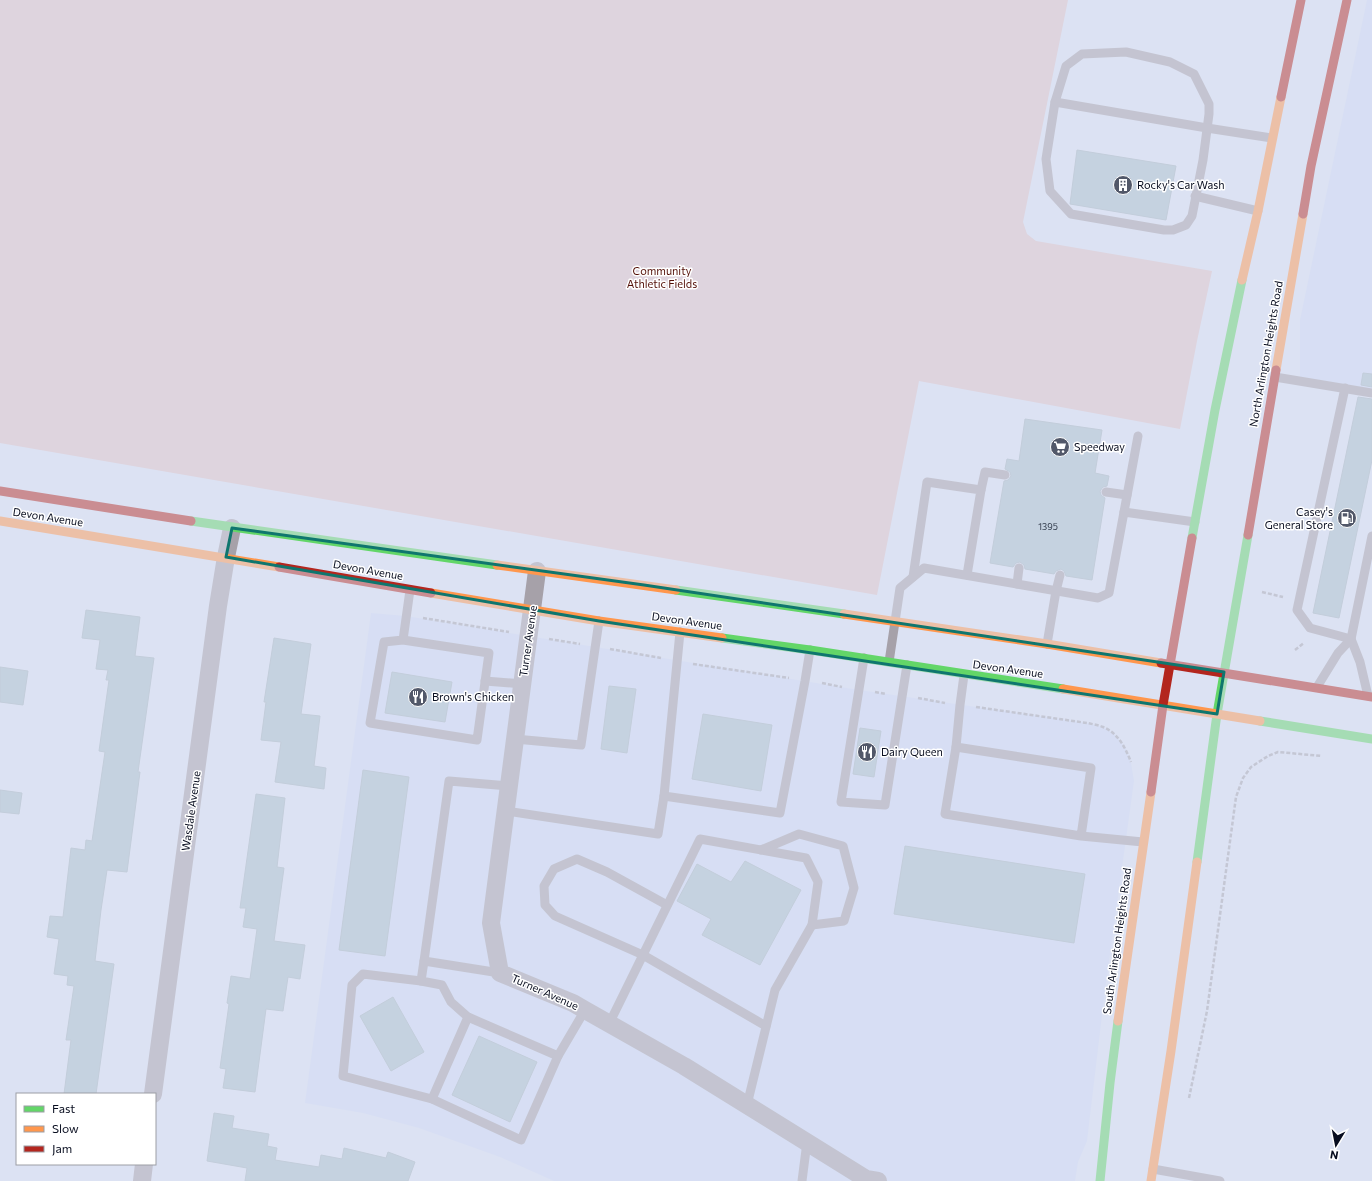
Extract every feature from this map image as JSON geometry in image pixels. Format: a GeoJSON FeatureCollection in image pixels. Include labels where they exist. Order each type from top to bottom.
{"type":"FeatureCollection","features":[{"type":"Feature","properties":{"kind":"main road"},"geometry":{"type":"LineString","coordinates":[[1163,704],[1225,358],[1258,210],[1301,0]]}},
{"type":"Feature","properties":{"kind":"main road","name":"North Arlington Heights Road"},"geometry":{"type":"LineString","coordinates":[[1217,714],[1311,166],[1347,0]]}},
{"type":"Feature","properties":{"kind":"main road","name":"Devon Avenue"},"geometry":{"type":"LineString","coordinates":[[0,491],[232,528],[1047,644],[1370,696]]}},
{"type":"Feature","properties":{"kind":"main road","name":"Devon Avenue"},"geometry":{"type":"LineString","coordinates":[[0,521],[226,557],[410,590],[599,621],[864,658],[1163,704],[1372,739]]}},
{"type":"Feature","properties":{"kind":"main road","name":"South Arlington Heights Road"},"geometry":{"type":"LineString","coordinates":[[1100,1181],[1111,1075],[1163,704]]}},
{"type":"Feature","properties":{"kind":"main road"},"geometry":{"type":"LineString","coordinates":[[1151,1181],[1217,714]]}},
{"type":"Feature","properties":{"kind":"street","name":"Wasdale Avenue"},"geometry":{"type":"LineString","coordinates":[[153,1093],[218,606],[232,528]]}},
{"type":"Feature","properties":{"kind":"street","name":"Turner Avenue"},"geometry":{"type":"LineString","coordinates":[[537,571],[491,923],[500,973],[585,1010],[684,1066],[866,1179],[878,1181]]}},
{"type":"Feature","properties":{"kind":"street"},"geometry":{"type":"LineString","coordinates":[[142,1181],[144,1165]]}},
{"type":"Feature","properties":{"kind":"lane"},"geometry":{"type":"LineString","coordinates":[[1126,52],[1170,62],[1194,74],[1209,104],[1209,114],[1206,128],[1203,160],[1192,216],[1186,225],[1173,230],[1164,230],[1071,214],[1050,191],[1046,159],[1055,102],[1066,66],[1082,54],[1126,52]]}},
{"type":"Feature","properties":{"kind":"lane"},"geometry":{"type":"LineString","coordinates":[[1055,102],[1272,138]]}},
{"type":"Feature","properties":{"kind":"lane"},"geometry":{"type":"LineString","coordinates":[[1195,196],[1258,210]]}},
{"type":"Feature","properties":{"kind":"lane"},"geometry":{"type":"LineString","coordinates":[[1275,377],[1372,393]]}},
{"type":"Feature","properties":{"kind":"lane"},"geometry":{"type":"LineString","coordinates":[[1345,388],[1297,610],[1310,628],[1351,639]]}},
{"type":"Feature","properties":{"kind":"lane"},"geometry":{"type":"LineString","coordinates":[[889,662],[900,588],[924,568],[1098,598],[1109,593],[1138,436]]}},
{"type":"Feature","properties":{"kind":"lane"},"geometry":{"type":"LineString","coordinates":[[967,575],[985,472],[1005,475]]}},
{"type":"Feature","properties":{"kind":"lane"},"geometry":{"type":"LineString","coordinates":[[913,577],[927,482],[981,490]]}},
{"type":"Feature","properties":{"kind":"lane"},"geometry":{"type":"LineString","coordinates":[[1106,492],[1127,495]]}},
{"type":"Feature","properties":{"kind":"lane"},"geometry":{"type":"LineString","coordinates":[[1124,512],[1195,522]]}},
{"type":"Feature","properties":{"kind":"lane"},"geometry":{"type":"LineString","coordinates":[[1316,688],[1338,653],[1351,639],[1372,536]]}},
{"type":"Feature","properties":{"kind":"lane"},"geometry":{"type":"LineString","coordinates":[[1017,584],[1019,568]]}},
{"type":"Feature","properties":{"kind":"lane"},"geometry":{"type":"LineString","coordinates":[[1047,644],[1060,575]]}},
{"type":"Feature","properties":{"kind":"lane"},"geometry":{"type":"LineString","coordinates":[[403,640],[410,590]]}},
{"type":"Feature","properties":{"kind":"lane"},"geometry":{"type":"LineString","coordinates":[[515,739],[581,745],[599,621]]}},
{"type":"Feature","properties":{"kind":"lane"},"geometry":{"type":"LineString","coordinates":[[506,811],[658,834],[664,796],[680,632]]}},
{"type":"Feature","properties":{"kind":"lane"},"geometry":{"type":"LineString","coordinates":[[1351,639],[1360,662],[1370,696]]}},
{"type":"Feature","properties":{"kind":"lane"},"geometry":{"type":"LineString","coordinates":[[403,640],[490,653],[477,740],[370,723],[384,642],[403,640]]}},
{"type":"Feature","properties":{"kind":"lane"},"geometry":{"type":"LineString","coordinates":[[664,796],[780,813],[810,650]]}},
{"type":"Feature","properties":{"kind":"lane"},"geometry":{"type":"LineString","coordinates":[[864,658],[841,802],[885,806],[907,665]]}},
{"type":"Feature","properties":{"kind":"lane"},"geometry":{"type":"LineString","coordinates":[[964,674],[956,747],[945,814],[1081,836],[1143,842]]}},
{"type":"Feature","properties":{"kind":"lane"},"geometry":{"type":"LineString","coordinates":[[485,681],[523,684]]}},
{"type":"Feature","properties":{"kind":"lane"},"geometry":{"type":"LineString","coordinates":[[956,747],[1091,768],[1081,836]]}},
{"type":"Feature","properties":{"kind":"lane"},"geometry":{"type":"LineString","coordinates":[[421,982],[448,781],[509,786]]}},
{"type":"Feature","properties":{"kind":"lane"},"geometry":{"type":"LineString","coordinates":[[761,850],[799,834],[843,846],[854,888],[844,921],[812,925]]}},
{"type":"Feature","properties":{"kind":"lane"},"geometry":{"type":"LineString","coordinates":[[609,1024],[700,839],[806,858],[818,882],[812,925],[775,990],[747,1105]]}},
{"type":"Feature","properties":{"kind":"lane"},"geometry":{"type":"LineString","coordinates":[[667,905],[607,872],[577,859],[554,869],[544,886],[545,905],[555,916],[643,955],[766,1026]]}},
{"type":"Feature","properties":{"kind":"lane"},"geometry":{"type":"LineString","coordinates":[[424,961],[500,973]]}},
{"type":"Feature","properties":{"kind":"lane"},"geometry":{"type":"LineString","coordinates":[[558,1056],[468,1017],[451,1002],[442,986],[364,974],[352,985],[343,1076],[432,1099],[521,1140],[558,1056],[585,1010]]}},
{"type":"Feature","properties":{"kind":"lane"},"geometry":{"type":"LineString","coordinates":[[432,1099],[468,1017]]}},
{"type":"Feature","properties":{"kind":"lane"},"geometry":{"type":"LineString","coordinates":[[802,1181],[807,1142]]}},
{"type":"Feature","properties":{"kind":"lane"},"geometry":{"type":"LineString","coordinates":[[1153,1169],[1220,1181]]}},
{"type":"Feature","properties":{"kind":"path"},"geometry":{"type":"LineString","coordinates":[[1257,592],[1283,596]]}},
{"type":"Feature","properties":{"kind":"path"},"geometry":{"type":"LineString","coordinates":[[1295,650],[1306,641]]}},
{"type":"Feature","properties":{"kind":"path"},"geometry":{"type":"LineString","coordinates":[[1278,752],[1279,747]]}},
{"type":"Feature","properties":{"kind":"path"},"geometry":{"type":"LineString","coordinates":[[1188,1102],[1207,1011],[1236,797],[1243,778],[1251,767],[1268,756],[1278,752],[1325,756]]}},
{"type":"Feature","properties":{"kind":"path"},"geometry":{"type":"LineString","coordinates":[[1238,775],[1243,778]]}},
{"type":"Feature","properties":{"kind":"highlighted area"},"geometry":{"type":"Polygon","coordinates":[[[232,528],[644,585],[1224,672],[1217,714],[599,621],[226,557],[232,528]]]}},
{"type":"Feature","properties":{"kind":"shaded area"},"geometry":{"type":"Polygon","coordinates":[[[1367,0],[1372,0],[1372,393],[1300,380],[1300,320],[1367,0]]]}},
{"type":"Feature","properties":{"kind":"shaded area"},"geometry":{"type":"Polygon","coordinates":[[[371,613],[406,616],[859,690],[1087,723],[1103,727],[1114,734],[1125,747],[1131,763],[1134,781],[1105,990],[1087,1141],[1078,1162],[1075,1181],[554,1181],[500,1157],[419,1128],[363,1113],[305,1103],[371,613]]]}},
{"type":"Feature","properties":{"kind":"green space","name":"Community Athletic Fields"},"geometry":{"type":"Polygon","coordinates":[[[0,0],[1068,0],[1023,222],[1027,234],[1036,241],[1212,271],[1180,429],[919,381],[877,595],[0,443],[0,0]]]}},
{"type":"Feature","properties":{"kind":"building","name":"Rocky's Car Wash"},"geometry":{"type":"Polygon","coordinates":[[[1077,150],[1176,166],[1166,220],[1070,204],[1077,150]]]}},
{"type":"Feature","properties":{"kind":"building"},"geometry":{"type":"Polygon","coordinates":[[[1363,373],[1372,374],[1372,387],[1361,385],[1363,373]]]}},
{"type":"Feature","properties":{"kind":"building"},"geometry":{"type":"Polygon","coordinates":[[[1358,397],[1372,399],[1372,460],[1339,618],[1313,613],[1358,397]]]}},
{"type":"Feature","properties":{"kind":"building","name":"Speedway"},"geometry":{"type":"Polygon","coordinates":[[[1025,419],[1102,430],[1095,473],[1109,476],[1107,486],[1103,487],[1100,491],[1101,495],[1105,498],[1092,580],[1066,576],[1064,571],[1061,569],[1056,571],[1054,574],[1025,569],[1024,565],[1020,562],[1016,563],[1013,567],[990,563],[1004,481],[1008,480],[1011,476],[1010,472],[1005,469],[1007,459],[1019,461],[1025,419]]]}},
{"type":"Feature","properties":{"kind":"building"},"geometry":{"type":"Polygon","coordinates":[[[86,610],[140,617],[135,656],[154,658],[138,772],[140,772],[127,872],[107,870],[101,910],[95,961],[114,964],[96,1093],[64,1093],[71,1040],[66,1040],[74,986],[67,985],[68,976],[54,974],[59,939],[47,937],[50,916],[63,917],[71,848],[85,850],[86,840],[92,841],[105,752],[99,751],[109,680],[106,680],[108,670],[96,669],[100,640],[82,638],[86,610]]]}},
{"type":"Feature","properties":{"kind":"building"},"geometry":{"type":"Polygon","coordinates":[[[274,638],[311,644],[301,714],[320,716],[314,766],[326,768],[324,789],[275,782],[281,742],[261,740],[266,702],[264,702],[274,638]]]}},
{"type":"Feature","properties":{"kind":"building"},"geometry":{"type":"Polygon","coordinates":[[[0,667],[28,671],[23,705],[0,702],[0,667]]]}},
{"type":"Feature","properties":{"kind":"building","name":"Brown's Chicken"},"geometry":{"type":"Polygon","coordinates":[[[392,672],[452,682],[445,722],[385,713],[392,672]]]}},
{"type":"Feature","properties":{"kind":"building"},"geometry":{"type":"Polygon","coordinates":[[[609,686],[636,689],[627,753],[601,749],[609,686]]]}},
{"type":"Feature","properties":{"kind":"building"},"geometry":{"type":"Polygon","coordinates":[[[703,714],[772,725],[761,791],[692,779],[703,714]]]}},
{"type":"Feature","properties":{"kind":"building","name":"Dairy Queen"},"geometry":{"type":"Polygon","coordinates":[[[860,728],[881,731],[874,777],[853,774],[860,728]]]}},
{"type":"Feature","properties":{"kind":"building"},"geometry":{"type":"Polygon","coordinates":[[[363,770],[409,777],[385,956],[339,950],[363,770]]]}},
{"type":"Feature","properties":{"kind":"building"},"geometry":{"type":"Polygon","coordinates":[[[0,790],[22,793],[19,814],[0,812],[0,790]]]}},
{"type":"Feature","properties":{"kind":"building"},"geometry":{"type":"Polygon","coordinates":[[[256,794],[285,798],[277,867],[284,868],[274,941],[305,945],[300,979],[288,977],[283,1011],[266,1009],[255,1092],[223,1088],[226,1069],[220,1068],[229,1004],[227,1003],[231,976],[250,979],[257,929],[243,927],[246,908],[240,908],[256,794]]]}},
{"type":"Feature","properties":{"kind":"building"},"geometry":{"type":"Polygon","coordinates":[[[905,846],[1085,874],[1074,943],[894,914],[905,846]]]}},
{"type":"Feature","properties":{"kind":"building"},"geometry":{"type":"Polygon","coordinates":[[[745,861],[801,890],[760,965],[702,935],[711,919],[677,901],[697,864],[731,882],[745,861]]]}},
{"type":"Feature","properties":{"kind":"building"},"geometry":{"type":"Polygon","coordinates":[[[393,997],[424,1052],[391,1071],[360,1016],[393,997]]]}},
{"type":"Feature","properties":{"kind":"building"},"geometry":{"type":"Polygon","coordinates":[[[479,1036],[537,1062],[510,1122],[452,1095],[479,1036]]]}},
{"type":"Feature","properties":{"kind":"building"},"geometry":{"type":"Polygon","coordinates":[[[214,1113],[234,1116],[232,1128],[269,1134],[267,1146],[277,1148],[275,1160],[319,1167],[321,1155],[342,1159],[344,1148],[386,1158],[388,1152],[415,1162],[408,1181],[245,1181],[247,1168],[207,1161],[214,1113]]]}},
{"type":"Feature","properties":{"kind":"traffic: fast"},"geometry":{"type":"LineString","coordinates":[[1192,538],[1215,410],[1242,280]]}},
{"type":"Feature","properties":{"kind":"traffic: fast"},"geometry":{"type":"LineString","coordinates":[[191,521],[497,565]]}},
{"type":"Feature","properties":{"kind":"traffic: fast"},"geometry":{"type":"LineString","coordinates":[[1197,862],[1217,714],[1248,535]]}},
{"type":"Feature","properties":{"kind":"traffic: fast"},"geometry":{"type":"LineString","coordinates":[[676,590],[844,614]]}},
{"type":"Feature","properties":{"kind":"traffic: fast"},"geometry":{"type":"LineString","coordinates":[[722,638],[1063,689]]}},
{"type":"Feature","properties":{"kind":"traffic: fast"},"geometry":{"type":"LineString","coordinates":[[1260,721],[1372,739]]}},
{"type":"Feature","properties":{"kind":"traffic: fast"},"geometry":{"type":"LineString","coordinates":[[1100,1181],[1118,1021]]}},
{"type":"Feature","properties":{"kind":"traffic: slow"},"geometry":{"type":"LineString","coordinates":[[1242,280],[1258,211],[1281,97]]}},
{"type":"Feature","properties":{"kind":"traffic: slow"},"geometry":{"type":"LineString","coordinates":[[1276,370],[1303,214]]}},
{"type":"Feature","properties":{"kind":"traffic: slow"},"geometry":{"type":"LineString","coordinates":[[0,521],[279,567]]}},
{"type":"Feature","properties":{"kind":"traffic: slow"},"geometry":{"type":"LineString","coordinates":[[497,565],[676,590]]}},
{"type":"Feature","properties":{"kind":"traffic: slow"},"geometry":{"type":"LineString","coordinates":[[431,593],[599,621],[722,638]]}},
{"type":"Feature","properties":{"kind":"traffic: slow"},"geometry":{"type":"LineString","coordinates":[[844,614],[1047,644],[1161,663]]}},
{"type":"Feature","properties":{"kind":"traffic: slow"},"geometry":{"type":"LineString","coordinates":[[1063,689],[1260,721]]}},
{"type":"Feature","properties":{"kind":"traffic: slow"},"geometry":{"type":"LineString","coordinates":[[1118,1021],[1151,792]]}},
{"type":"Feature","properties":{"kind":"traffic: slow"},"geometry":{"type":"LineString","coordinates":[[1151,1181],[1171,1051],[1197,862]]}},
{"type":"Feature","properties":{"kind":"traffic: jam"},"geometry":{"type":"LineString","coordinates":[[1281,97],[1301,0]]}},
{"type":"Feature","properties":{"kind":"traffic: jam"},"geometry":{"type":"LineString","coordinates":[[1303,214],[1311,166],[1347,0]]}},
{"type":"Feature","properties":{"kind":"traffic: jam"},"geometry":{"type":"LineString","coordinates":[[1248,535],[1276,370]]}},
{"type":"Feature","properties":{"kind":"traffic: jam"},"geometry":{"type":"LineString","coordinates":[[0,491],[191,521]]}},
{"type":"Feature","properties":{"kind":"traffic: jam"},"geometry":{"type":"LineString","coordinates":[[1151,792],[1163,705],[1192,538]]}},
{"type":"Feature","properties":{"kind":"traffic: jam"},"geometry":{"type":"LineString","coordinates":[[279,567],[431,593]]}},
{"type":"Feature","properties":{"kind":"traffic: jam"},"geometry":{"type":"LineString","coordinates":[[1161,663],[1372,697]]}},
{"type":"Feature","properties":{"kind":"place","name":"Rocky's Car Wash"},"geometry":{"type":"Point","coordinates":[1123,185]}},
{"type":"Feature","properties":{"kind":"place","name":"Speedway"},"geometry":{"type":"Point","coordinates":[1060,447]}},
{"type":"Feature","properties":{"kind":"place","name":"Casey's General Store"},"geometry":{"type":"Point","coordinates":[1347,518]}},
{"type":"Feature","properties":{"kind":"place","name":"Brown's Chicken"},"geometry":{"type":"Point","coordinates":[418,697]}},
{"type":"Feature","properties":{"kind":"place","name":"Dairy Queen"},"geometry":{"type":"Point","coordinates":[867,752]}}]}
